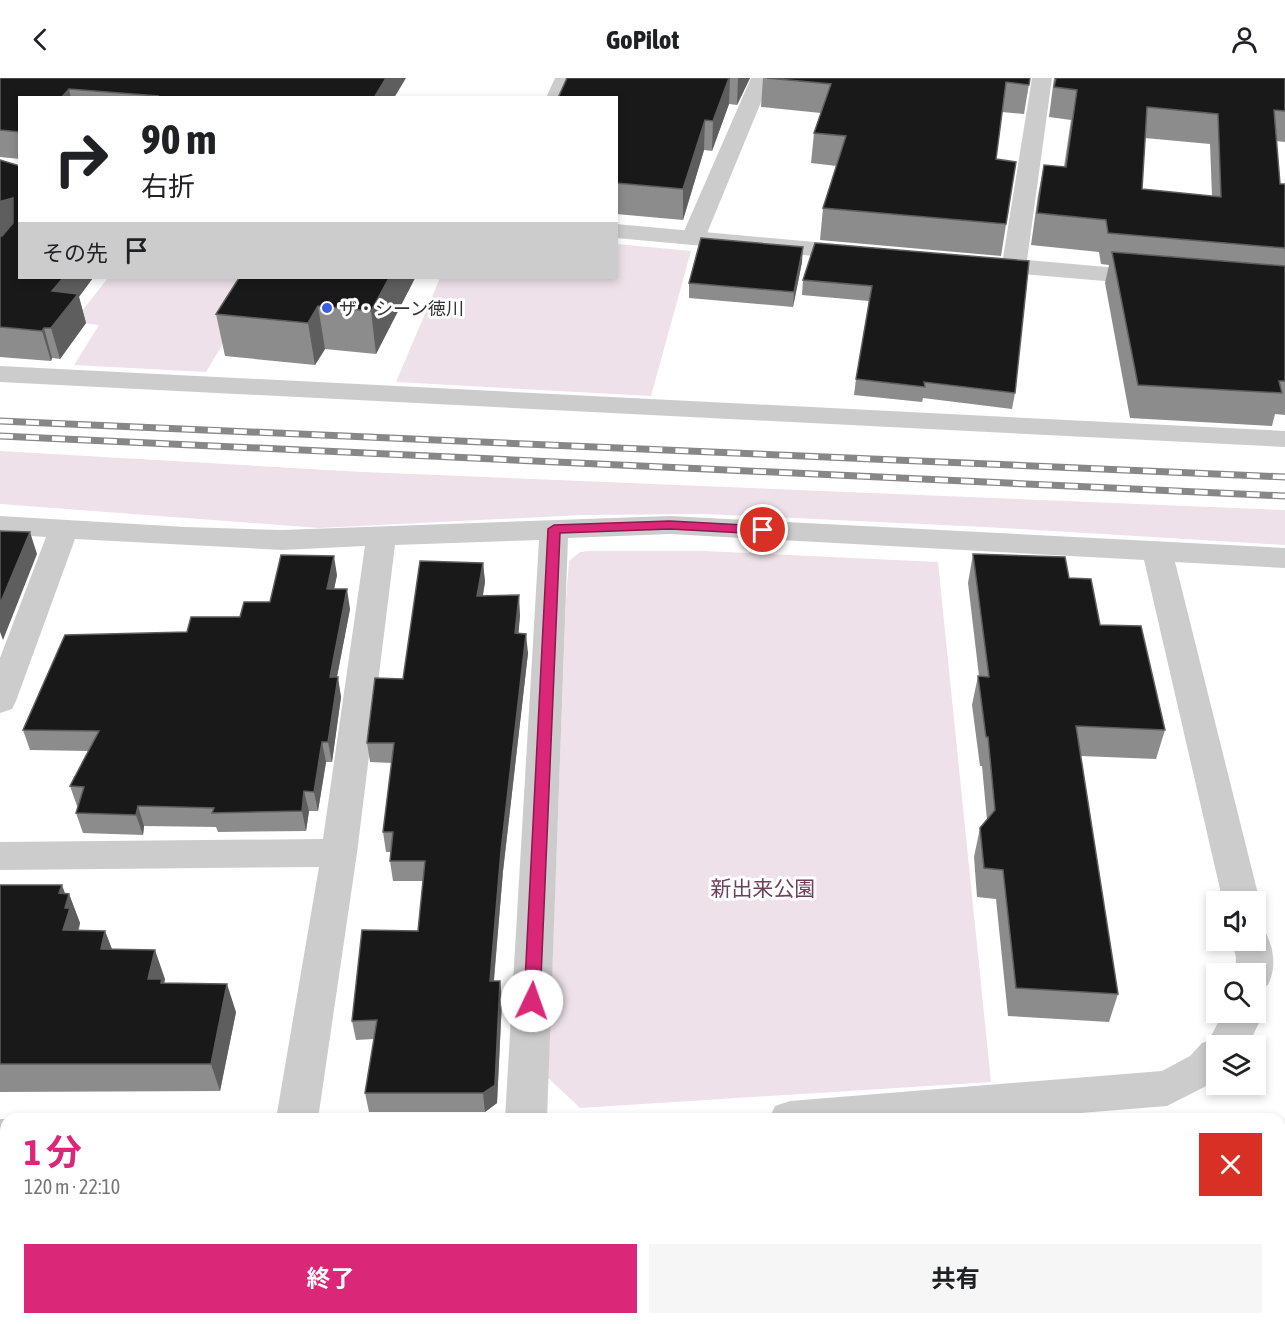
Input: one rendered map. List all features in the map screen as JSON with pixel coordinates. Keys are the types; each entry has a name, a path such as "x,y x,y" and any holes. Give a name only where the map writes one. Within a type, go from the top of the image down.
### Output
{"street":[{"path":"557,96 565,78"},
{"path":"693,238 761,78"},
{"path":"1014,266 1042,78"},
{"path":"618,231 884,255"},
{"path":"967,262 1179,281"},
{"path":"0,375 1285,439"},
{"path":"0,525 282,540 381,538 670,525 1285,558"},
{"path":"526,1113 554,529"},
{"path":"0,701 64,530"},
{"path":"298,1113 339,853 381,538"},
{"path":"1157,550 1239,891"},
{"path":"0,856 339,853"},
{"path":"944,1113 1046,1109 1167,1088 1206,1066"}],"green space":[{"path":"618,244 691,251 651,396 396,382 440,279 618,279"},
{"path":"107,279 261,279 206,372 74,365 99,325 73,322"},
{"path":"0,451 363,472 1285,510 1285,545 985,527 706,514 582,515 319,528 0,504"},
{"name":"新出来公園","path":"705,551 938,562 991,1082 580,1108 548,1078 566,599 569,561 580,552"}],"building":[{"path":"0,78 386,78 375,96 158,96 69,89 63,96 18,96 18,132 0,130"},
{"path":"567,78 729,78 713,121 705,120 683,189 618,183 618,96 559,96"},
{"path":"767,78 1030,78 1029,85 1006,82 996,159 1016,162 1006,224 823,208 846,136 814,133 831,84"},
{"path":"1056,78 1285,78 1285,111 1274,110 1280,184 1285,184 1285,248 1108,233 1106,220 1037,213 1044,165 1066,167 1077,90 1054,87","holes":["1147,107 1218,114 1221,197 1142,189"]},
{"path":"0,160 18,165 18,279 62,279 52,291 78,294 51,328 44,328 42,331 0,327 0,236 13,223 13,198 0,202"},
{"path":"701,238 803,247 794,292 689,283"},
{"path":"815,243 1029,261 1015,393 924,382 925,387 856,379 872,286 803,280"},
{"path":"1112,252 1285,266 1285,381 1279,381 1282,393 1138,385"},
{"path":"238,279 388,279 371,311 318,306 308,323 216,314"},
{"path":"0,531 30,532 0,604"},
{"path":"973,554 1065,557 1069,578 1091,579 1100,625 1141,626 1165,730 1076,726 1118,994 1016,988 1003,870 984,868 980,828 995,810 988,737 986,737 978,676 989,677"},
{"path":"281,555 334,556 327,589 347,589 330,677 338,677 328,742 322,742 314,792 304,791 302,811 212,813 214,808 138,806 136,815 76,813 84,787 70,786 99,731 23,730 65,635 187,632 191,617 240,617 244,602 270,602"},
{"path":"420,561 483,563 477,596 519,595 515,633 526,634 501,851 490,981 500,981 495,1085 483,1093 365,1093 377,1020 352,1021 362,930 418,931 425,861 390,861 393,832 383,832 394,743 367,743 375,678 403,679"},
{"path":"0,885 62,885 59,893 69,894 65,908 70,908 63,930 105,931 101,949 155,950 148,979 162,979 161,983 227,984 211,1064 0,1064"}],"railway":[{"path":"0,421 1285,477"},
{"path":"0,436 1285,496"}],"place":[{"name":"ザ・シーン徳川","path":"327,308"}],"route":[{"path":"532,1001 554,529 670,525 763,530"}]}
